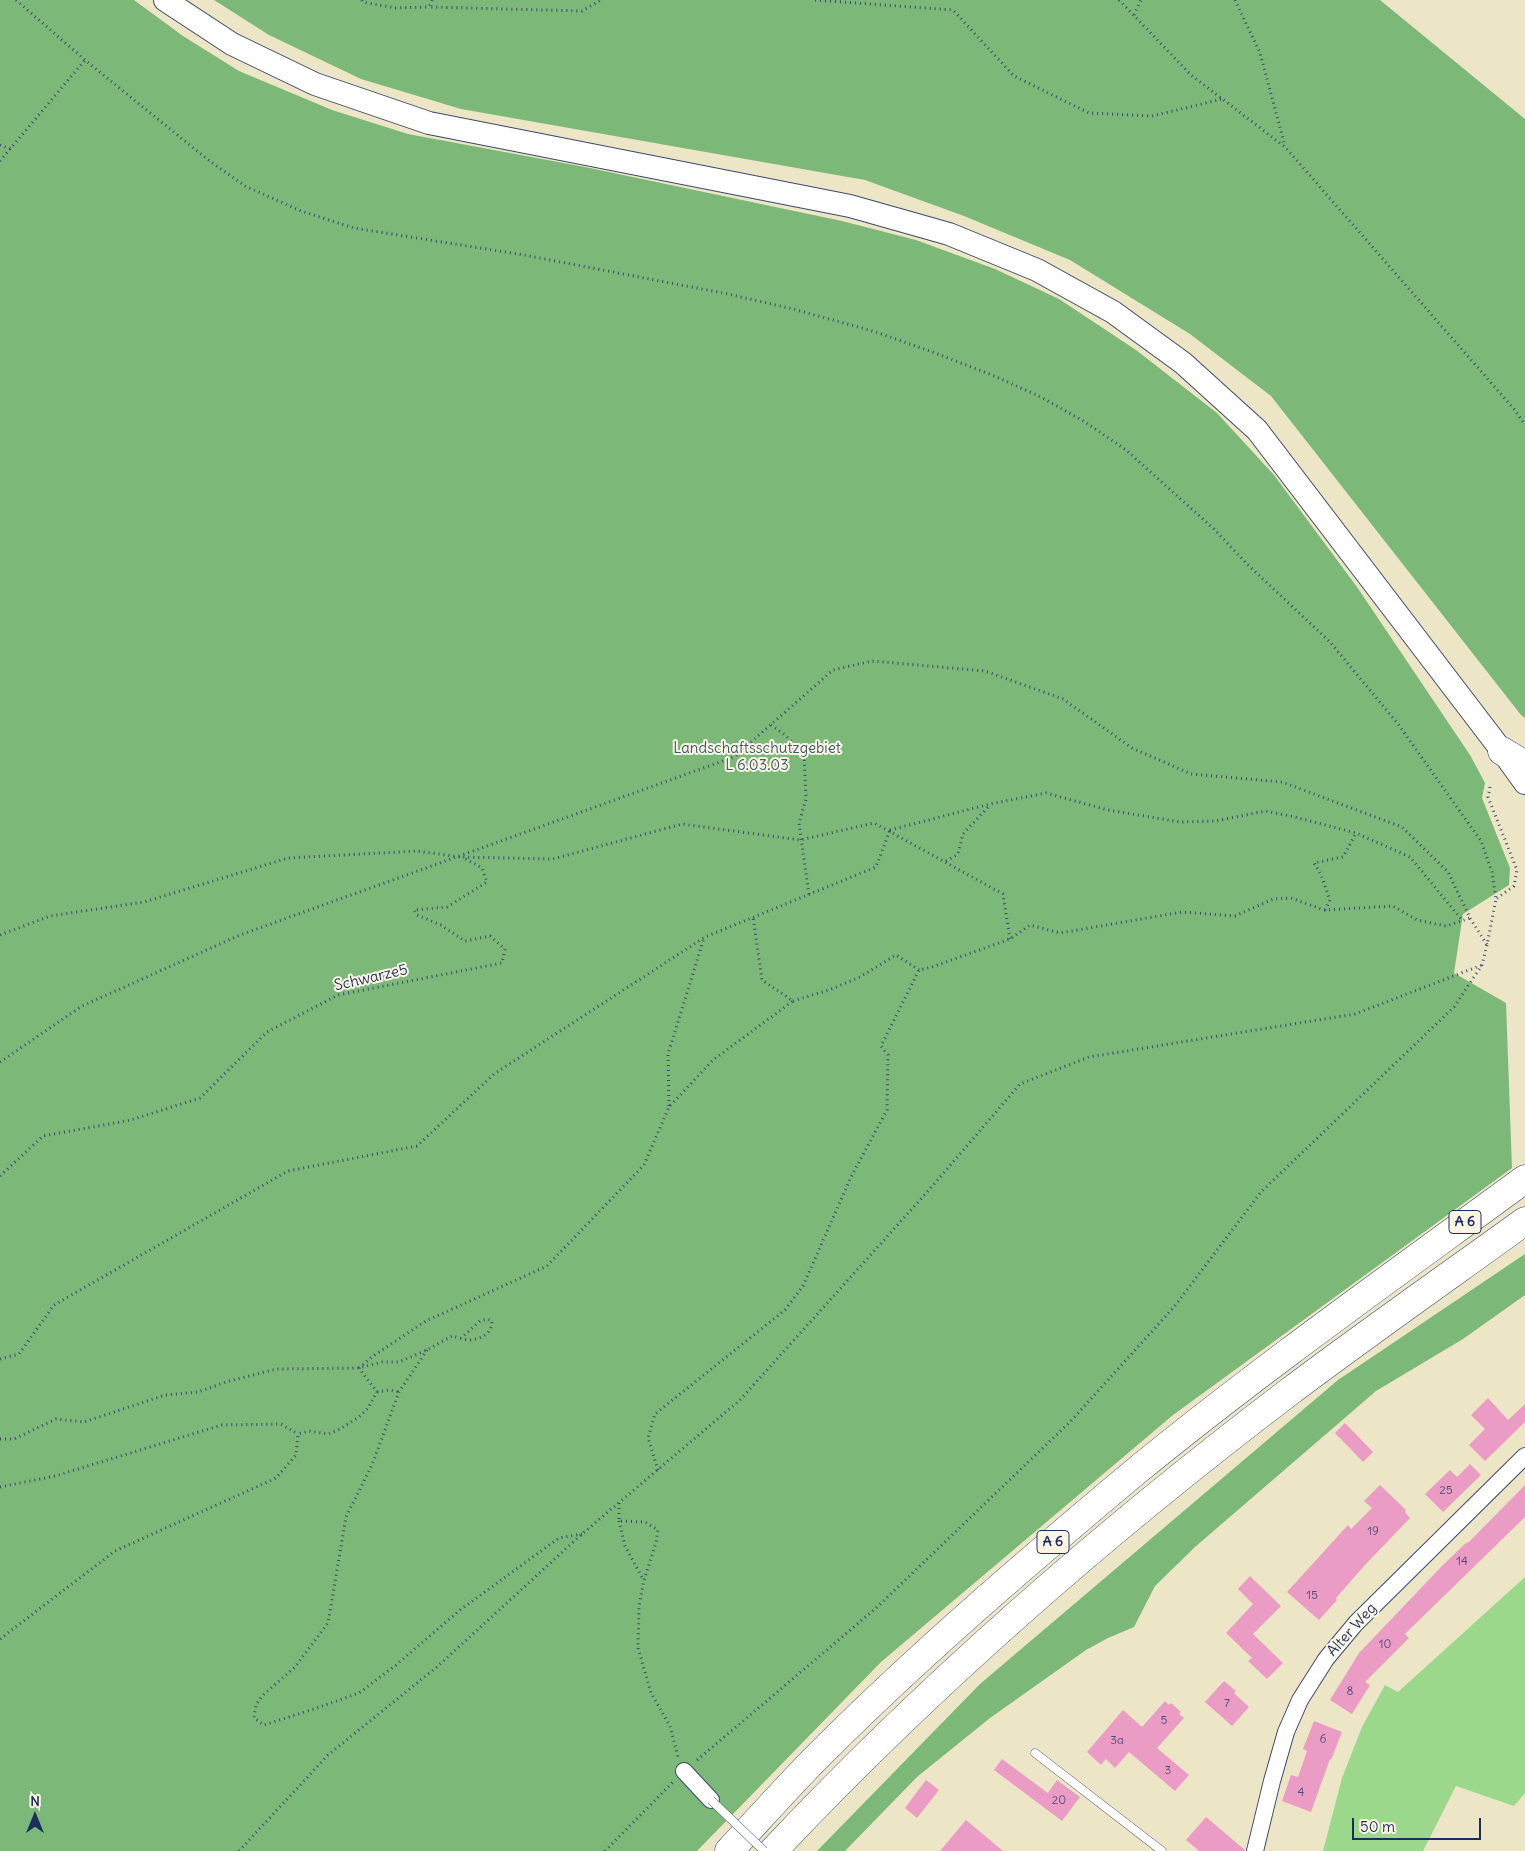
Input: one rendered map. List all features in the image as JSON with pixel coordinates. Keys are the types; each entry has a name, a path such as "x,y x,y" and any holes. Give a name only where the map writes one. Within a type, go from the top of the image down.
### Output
{"highway":[{"path":"1502,751 1525,765"},
{"name":"A 6","path":"728,1851 810,1764 896,1682 1012,1577 1137,1471 1272,1365 1525,1179"},
{"name":"A 6","path":"773,1851 832,1788 926,1698 1039,1596 1152,1501 1289,1392 1525,1221"}],"main road":[{"path":"165,0 232,44 315,84 430,123 850,206 949,234 1037,270 1113,312 1183,363 1257,430 1525,783"}],"street":[{"name":"Alter Weg","path":"1256,1851 1272,1781 1286,1732 1300,1700 1326,1659 1356,1623 1525,1456"},
{"path":"684,1771 711,1800"}],"lane":[{"path":"1035,1753 1162,1851"},
{"path":"711,1800 764,1851"}],"path":[{"path":"16,0 85,60 207,159 245,186 301,211 354,228 524,255 728,294 793,309 876,332 936,352 1041,397 1085,422 1126,450 1214,529 1247,564 1330,642 1398,724 1481,841 1492,872 1496,899 1482,965 1454,1007 1261,1192 1174,1307 1070,1422 875,1609 684,1771 605,1851"},
{"path":"362,0 395,8 428,6 582,11 601,0"},
{"path":"428,6 432,0"},
{"path":"815,0 954,10 1014,76 1089,113 1152,116 1223,99"},
{"path":"1119,0 1191,75 1285,147 1514,409 1525,425"},
{"path":"1134,16 1141,0"},
{"path":"1236,0 1260,53 1285,147"},
{"path":"0,161 85,60"},
{"path":"0,145 11,149"},
{"path":"0,1062 82,1006 240,935 461,857 734,757 834,670 872,661 985,671 1062,699 1132,748 1191,774 1282,782 1402,826 1448,872 1470,918 1487,945"},
{"path":"771,725 786,735 804,754 806,799 799,823 809,895"},
{"path":"1490,787 1488,797 1517,870 1514,886 1496,899"},
{"path":"890,830 990,804 1046,793 1108,810 1180,822 1216,820 1265,811 1356,833 1410,857 1462,920"},
{"path":"946,862 958,854 963,834 990,804"},
{"path":"0,935 50,916 144,902 288,858 416,851 461,857 553,859 682,824 800,840 874,823 890,830 1003,894 1010,939"},
{"path":"0,1359 19,1354 54,1304 288,1171 417,1146 494,1074 705,937 876,867 890,830"},
{"path":"1324,910 1330,900 1321,875 1314,863 1343,858 1356,833"},
{"name":"Schwarze5","path":"0,1176 43,1136 131,1120 200,1098 267,1032 338,995 502,963 505,949 490,936 466,941 441,925 416,915 414,910 446,907 487,882 482,868 461,857"},
{"path":"359,1368 373,1356 426,1321 547,1266 644,1165 669,1107 713,1060 793,1001 829,990 860,977 896,955 919,970 1010,939 1030,925 1060,933 1182,912 1235,916 1273,899 1291,898 1324,910 1393,906 1417,920 1446,926 1470,918"},
{"path":"753,917 762,980 793,1001"},
{"path":"669,1107 668,1054 705,937"},
{"path":"239,1851 328,1755 438,1666 582,1534 740,1400 929,1190 1020,1084 1089,1056 1355,1014 1482,965"},
{"path":"658,1470 648,1438 655,1414 785,1310 802,1286 852,1177 886,1110 888,1054 881,1046 919,970"},
{"path":"0,1439 14,1439 56,1419 84,1422 165,1395 198,1392 229,1381 277,1369 359,1368 382,1362 399,1362 427,1350 452,1336 467,1340 489,1333 492,1328 492,1321 487,1319 480,1321 461,1338"},
{"path":"427,1350 399,1392 372,1465 346,1517 328,1623 294,1667 262,1696 256,1705 254,1718 264,1725 359,1693 396,1665 460,1610 559,1538 582,1534"},
{"path":"359,1368 377,1392"},
{"path":"377,1392 389,1390 399,1392"},
{"path":"0,1487 55,1476 222,1425 281,1424 298,1434 309,1431 329,1434 359,1417 368,1408 377,1392"},
{"path":"0,1638 115,1551 276,1478 296,1455 298,1434"},
{"path":"619,1503 619,1520 625,1546 644,1580"},
{"path":"619,1520 645,1522 658,1530 639,1606 638,1648 652,1693 670,1726 675,1751 684,1771"}],"green space":[{"name":"Landschaftsschutzgebiet L 6.03.03","path":"0,0 134,0 183,36 239,71 332,110 408,134 585,167 842,221 916,240 995,269 1059,299 1136,350 1217,413 1274,475 1357,587 1470,755 1485,783 1482,798 1510,868 1509,885 1463,914 1454,973 1506,1003 1512,1168 1173,1415 881,1662 697,1851 0,1851"},
{"path":"214,0 1380,0 1525,119 1525,718 1271,396 1190,334 1070,260 964,216 865,180 461,109 361,79 269,35"},
{"path":"1525,1254 1525,1295 1463,1339 1376,1391 1195,1547 1155,1586 1134,1627 1086,1650 990,1718 917,1777 845,1851 817,1851 980,1684 1338,1380"},
{"path":"1525,1577 1525,1793 1514,1806 1456,1786 1423,1851 1323,1851 1342,1778 1362,1727 1385,1685 1398,1692"}],"building":[{"path":"1488,1398 1508,1420 1525,1404 1525,1422 1485,1461 1469,1445 1485,1429 1471,1415"},
{"path":"1345,1423 1373,1452 1363,1462 1335,1433"},
{"path":"1470,1464 1481,1475 1443,1512 1425,1494 1450,1470 1457,1477"},
{"path":"1380,1485 1406,1510 1405,1512 1410,1518 1365,1565 1319,1620 1287,1592 1348,1525 1351,1529 1372,1508 1364,1501"},
{"path":"1525,1485 1525,1517 1405,1634 1409,1638 1365,1682 1370,1685 1352,1714 1330,1700 1359,1653 1442,1566 1468,1543"},
{"path":"1250,1576 1281,1606 1253,1634 1283,1663 1267,1679 1248,1661 1252,1658 1226,1633 1253,1604 1238,1589"},
{"path":"1224,1681 1236,1691 1234,1693 1249,1707 1232,1726 1205,1702"},
{"path":"1165,1701 1169,1705 1171,1703 1181,1712 1179,1714 1184,1718 1157,1748 1189,1775 1175,1791 1129,1752 1115,1768 1106,1759 1101,1765 1087,1752 1123,1710 1142,1727"},
{"path":"1314,1721 1342,1732 1311,1812 1282,1801 1291,1775 1298,1777 1307,1751 1303,1749"},
{"path":"1002,1759 1048,1793 1057,1780 1080,1797 1062,1821 994,1770"},
{"path":"926,1780 939,1790 917,1818 905,1808"},
{"path":"1206,1817 1245,1851 1199,1851 1186,1840"},
{"path":"966,1820 1003,1851 940,1851"}]}
